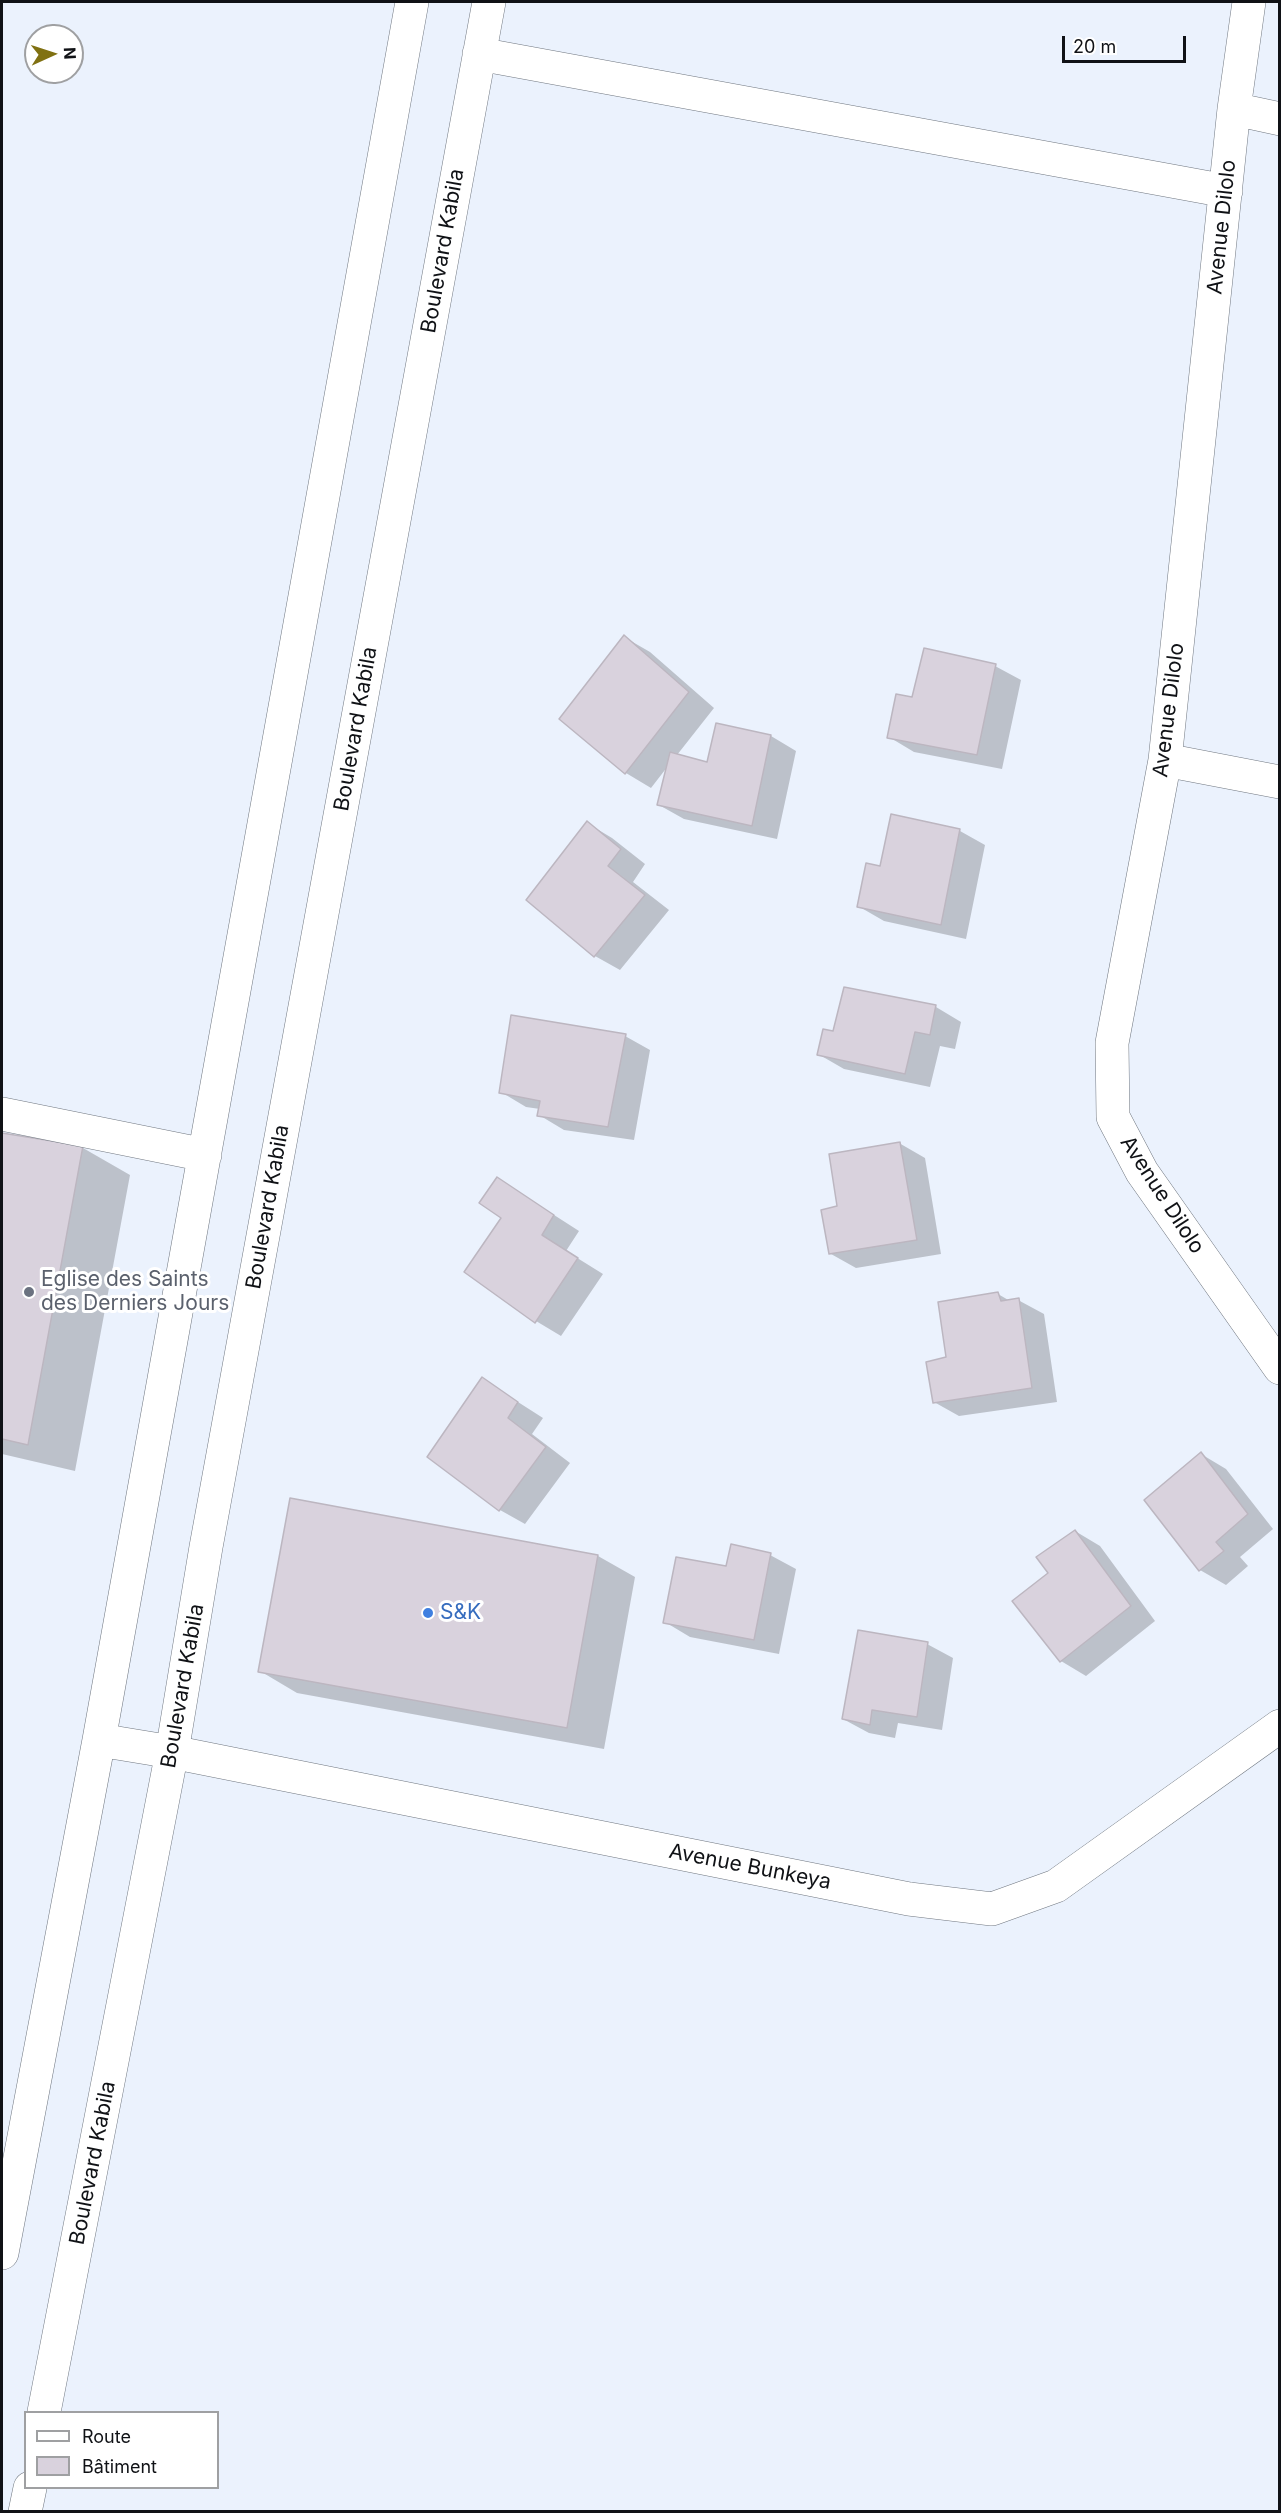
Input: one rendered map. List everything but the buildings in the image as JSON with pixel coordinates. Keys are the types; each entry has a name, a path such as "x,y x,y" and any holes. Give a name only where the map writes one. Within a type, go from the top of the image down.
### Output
{"street":[{"path":"2,2253 99,1740 412,2"},
{"name":"Boulevard Kabila","path":"44,2411 172,1752 206,1547 489,2"},
{"name":"Avenue Dilolo","path":"1250,2 1234,109 1164,760 1112,1043 1113,1117 1142,1172 1280,1368"},
{"path":"479,54 1226,191"},
{"path":"1234,109 1280,119"},
{"path":"1164,760 1280,782"},
{"path":"2,1114 205,1155"},
{"name":"Avenue Bunkeya","path":"99,1740 172,1752 909,1899 992,1909 1056,1886 1280,1726"},
{"path":"25,2511 30,2489"}],"place":[{"name":"Eglise des Saints des Derniers Jours","path":"29,1292"},
{"name":"S&K","path":"428,1613"}]}
